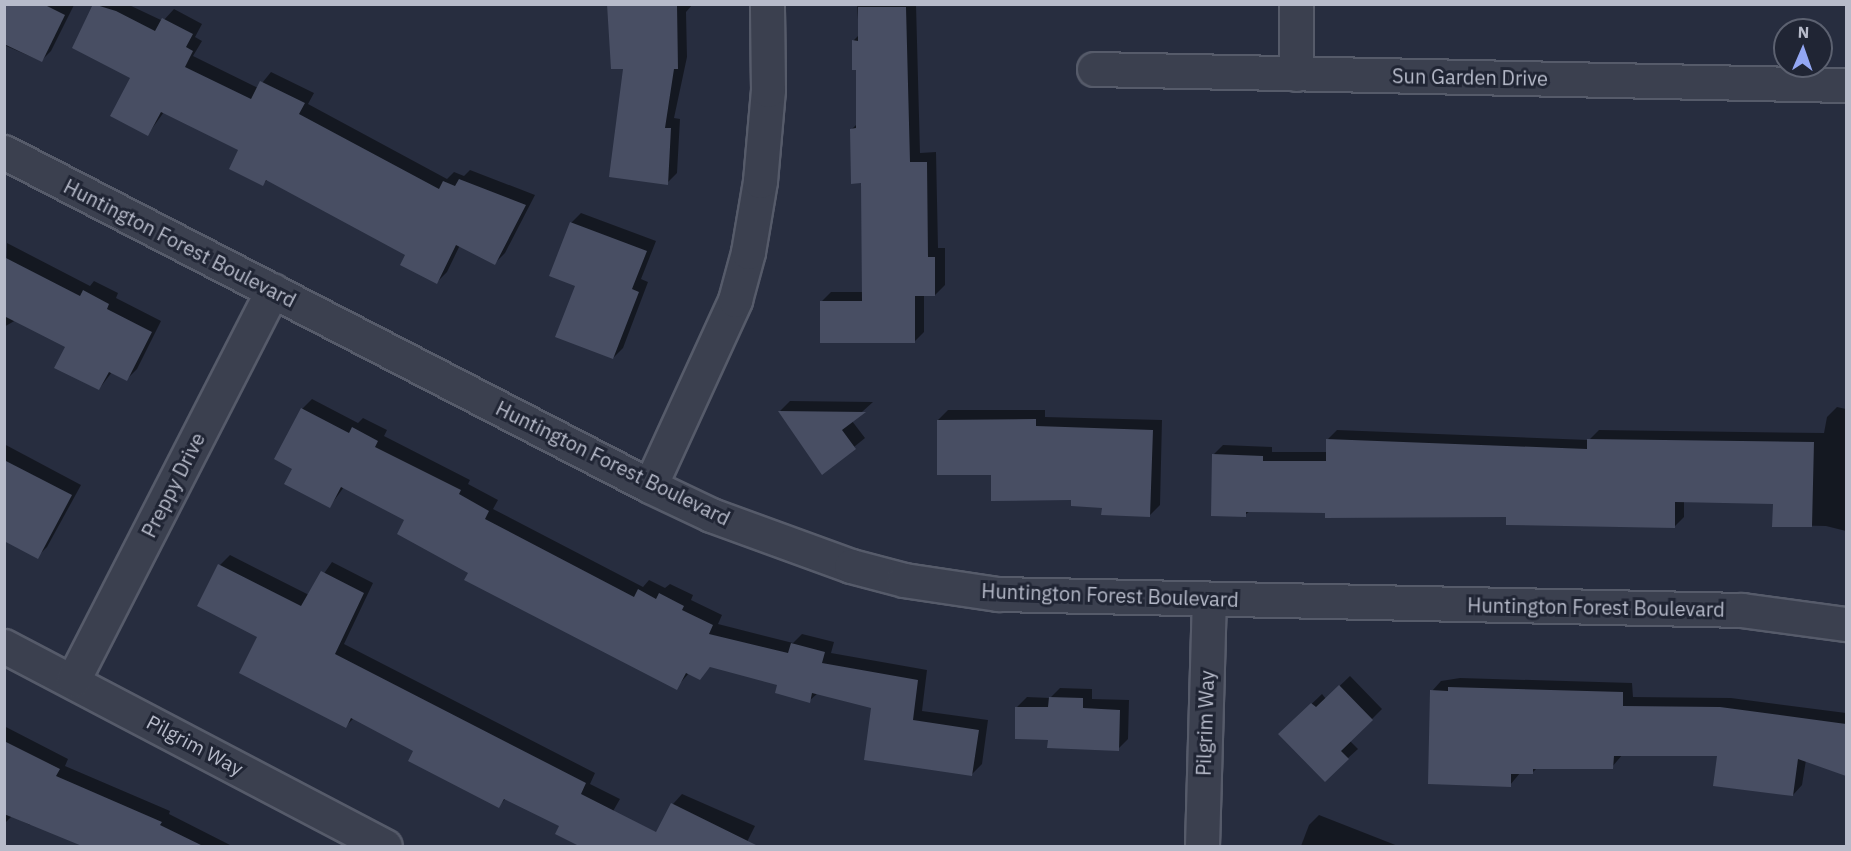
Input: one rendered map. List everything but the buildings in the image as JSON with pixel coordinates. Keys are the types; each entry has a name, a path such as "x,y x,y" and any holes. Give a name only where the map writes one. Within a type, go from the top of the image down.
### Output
{"street":[{"path":"650,486 735,300 748,252 760,181 768,90 767,4"},
{"path":"1296,4 1296,74"},
{"name":"Sun Garden Drive","path":"1095,69 1846,85"},
{"name":"Huntington Forest Boulevard","path":"4,152 650,486 722,519 851,566 904,580 998,594 1742,610 1846,624"},
{"name":"Preppy Drive","path":"73,680 273,290"},
{"name":"Pilgrim Way","path":"1202,846 1209,600"},
{"name":"Pilgrim Way","path":"4,646 73,680 385,846"}]}
